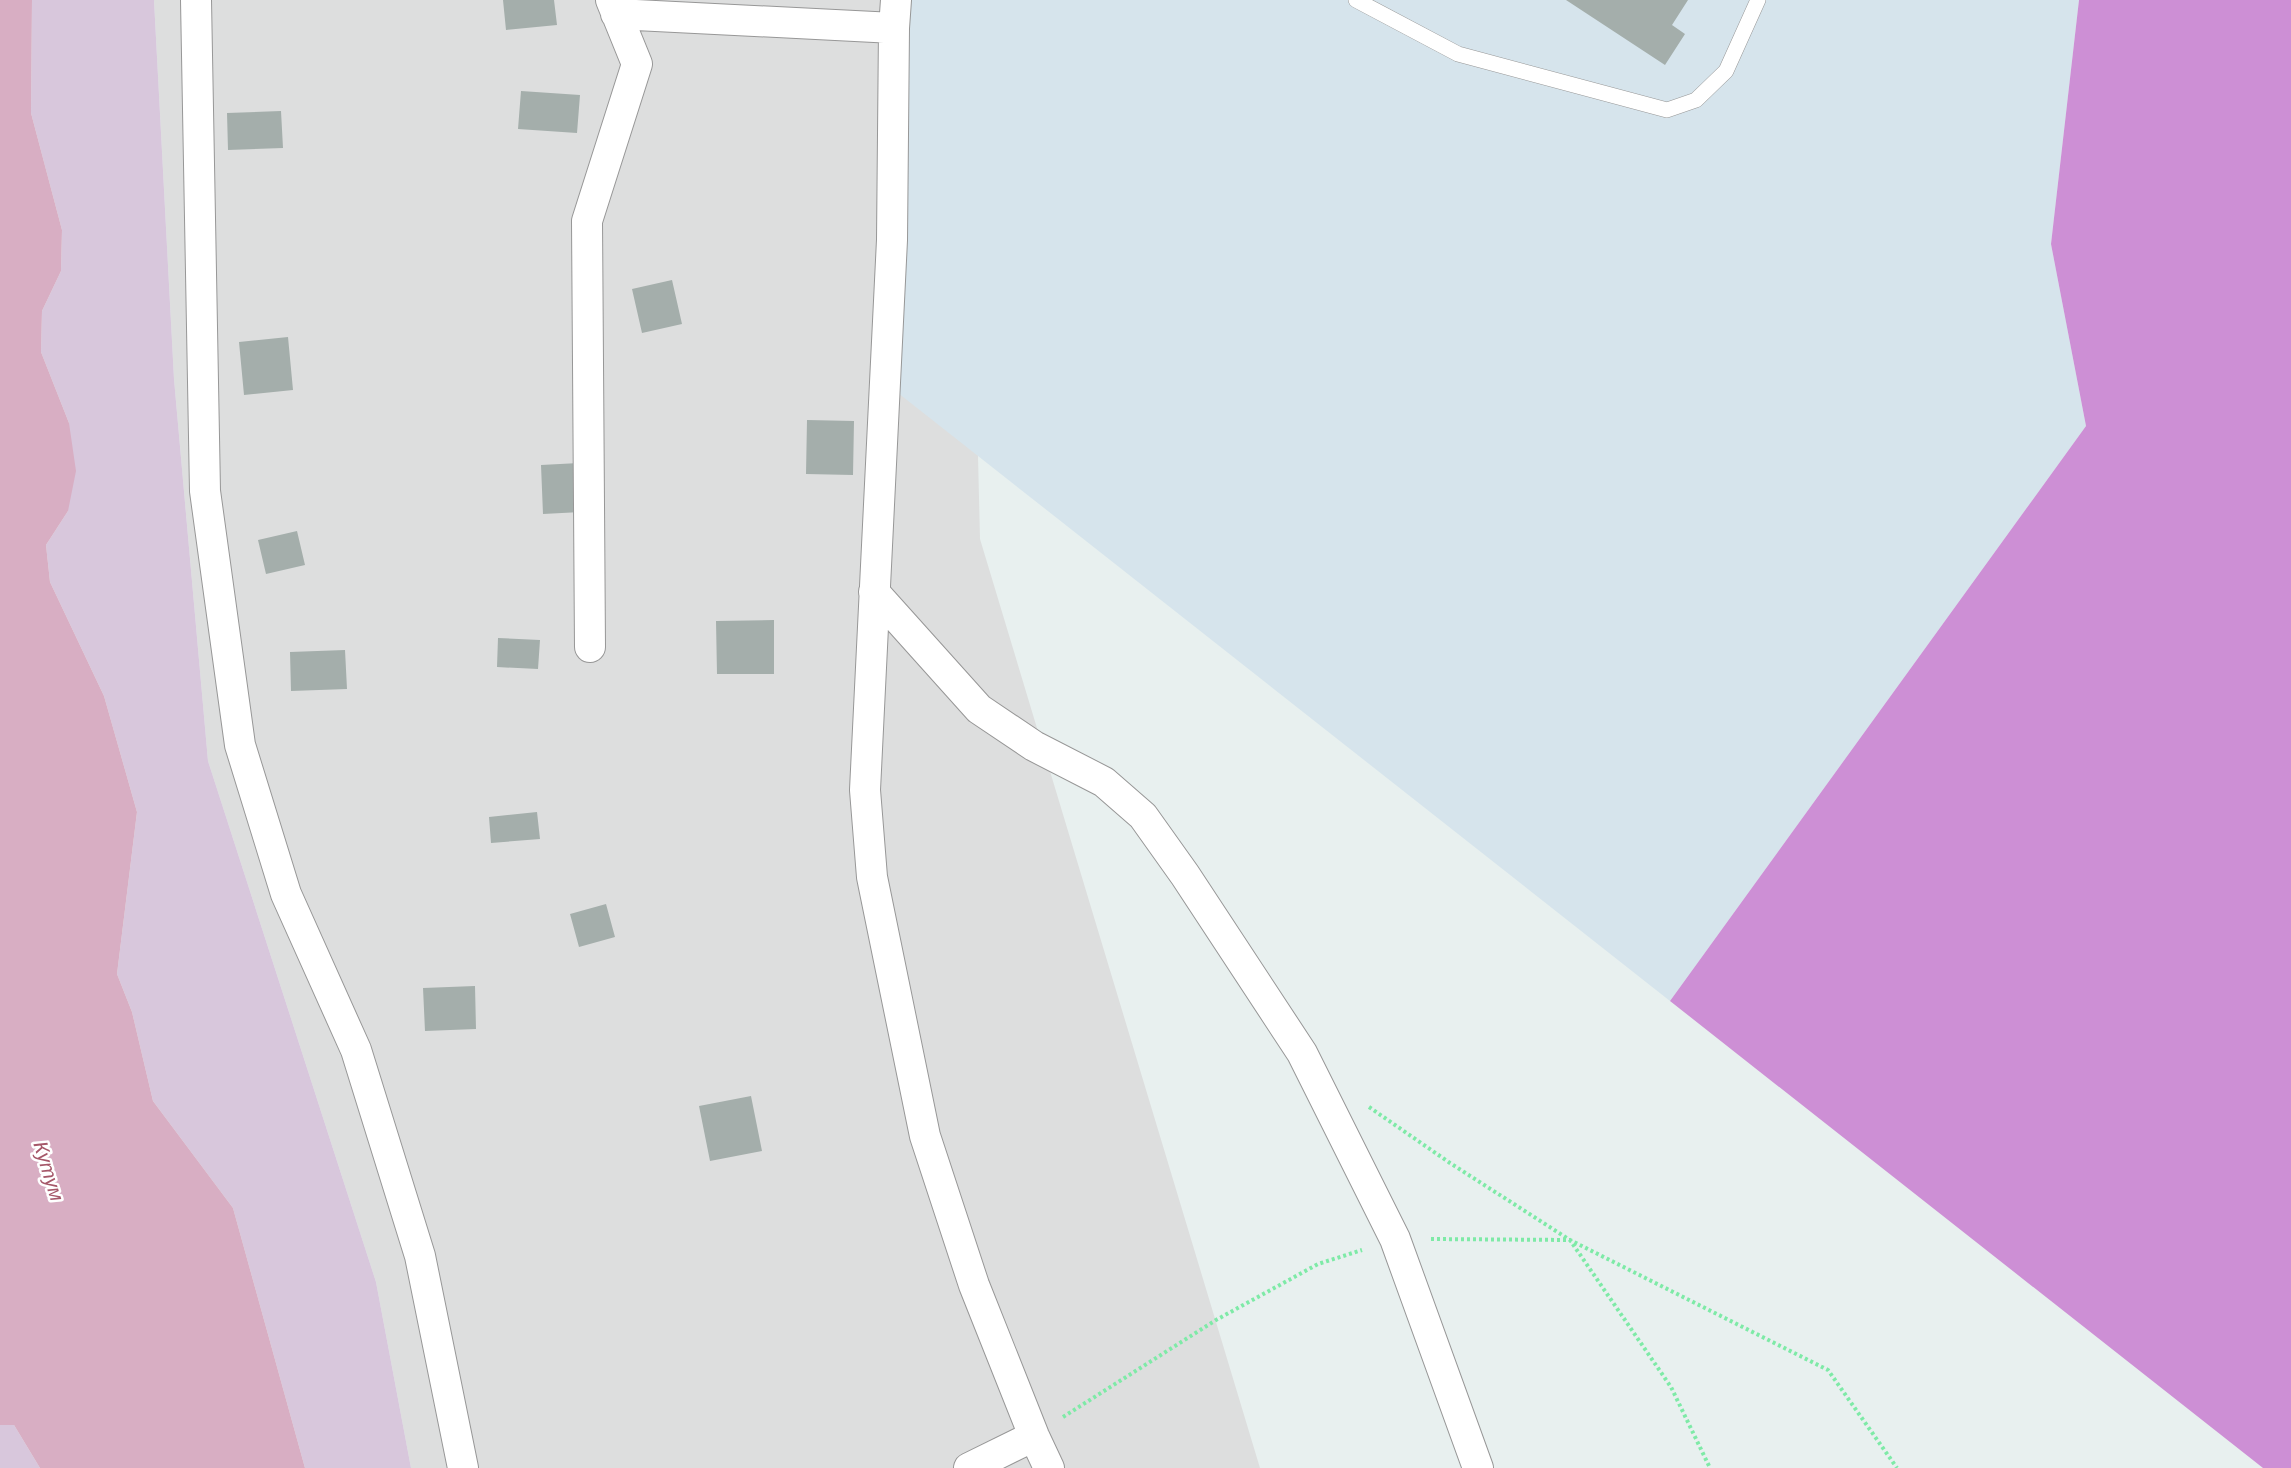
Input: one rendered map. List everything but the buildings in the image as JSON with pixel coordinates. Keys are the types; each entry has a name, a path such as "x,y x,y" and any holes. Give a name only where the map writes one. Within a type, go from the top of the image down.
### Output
{"street":[{"path":"196,0 205,491 240,745 286,894 356,1050 420,1256 463,1468"},
{"path":"590,647 587,221 637,64 614,7 895,14 892,240 865,790 872,877 925,1136 974,1285 1049,1468"},
{"path":"874,592 979,710 1034,746 1104,782 1143,816 1185,875 1302,1053 1395,1239 1478,1468"},
{"path":"969,1468 1034,1436"}],"lane":[{"path":"1356,0 1458,54 1667,110 1696,100 1726,71 1758,0"}],"path":[{"path":"1363,1102 1450,1163 1570,1240 1828,1370 1897,1468"},
{"path":"1034,1436 1216,1320 1318,1264 1395,1239 1570,1240"},
{"path":"1570,1240 1671,1387 1710,1468"}],"shaded area":[{"path":"32,0 154,0 174,379 208,761 376,1282 411,1468 305,1468 233,1208 153,1101 132,1012 117,974 137,812 104,696 50,582 46,545 68,511 69,423 41,352 42,311 61,271 62,230 31,113"},
{"path":"154,0 967,0 980,539 1260,1468 411,1468 376,1282 208,761 174,379"},
{"path":"907,0 2079,0 2051,244 2086,426 1670,1001 893,389"},
{"path":"2079,0 2291,0 2291,1468 2263,1468 1670,1001 2086,426 2051,244"},
{"path":"0,1425 14,1425 40,1468 0,1468"}],"water":[{"name":"Кутум","path":"0,0 32,0 31,113 62,230 61,271 42,311 41,352 69,423 76,471 68,511 46,545 50,582 104,696 137,812 117,974 132,1012 153,1101 233,1208 305,1468 40,1468 14,1425 0,1425"}]}
